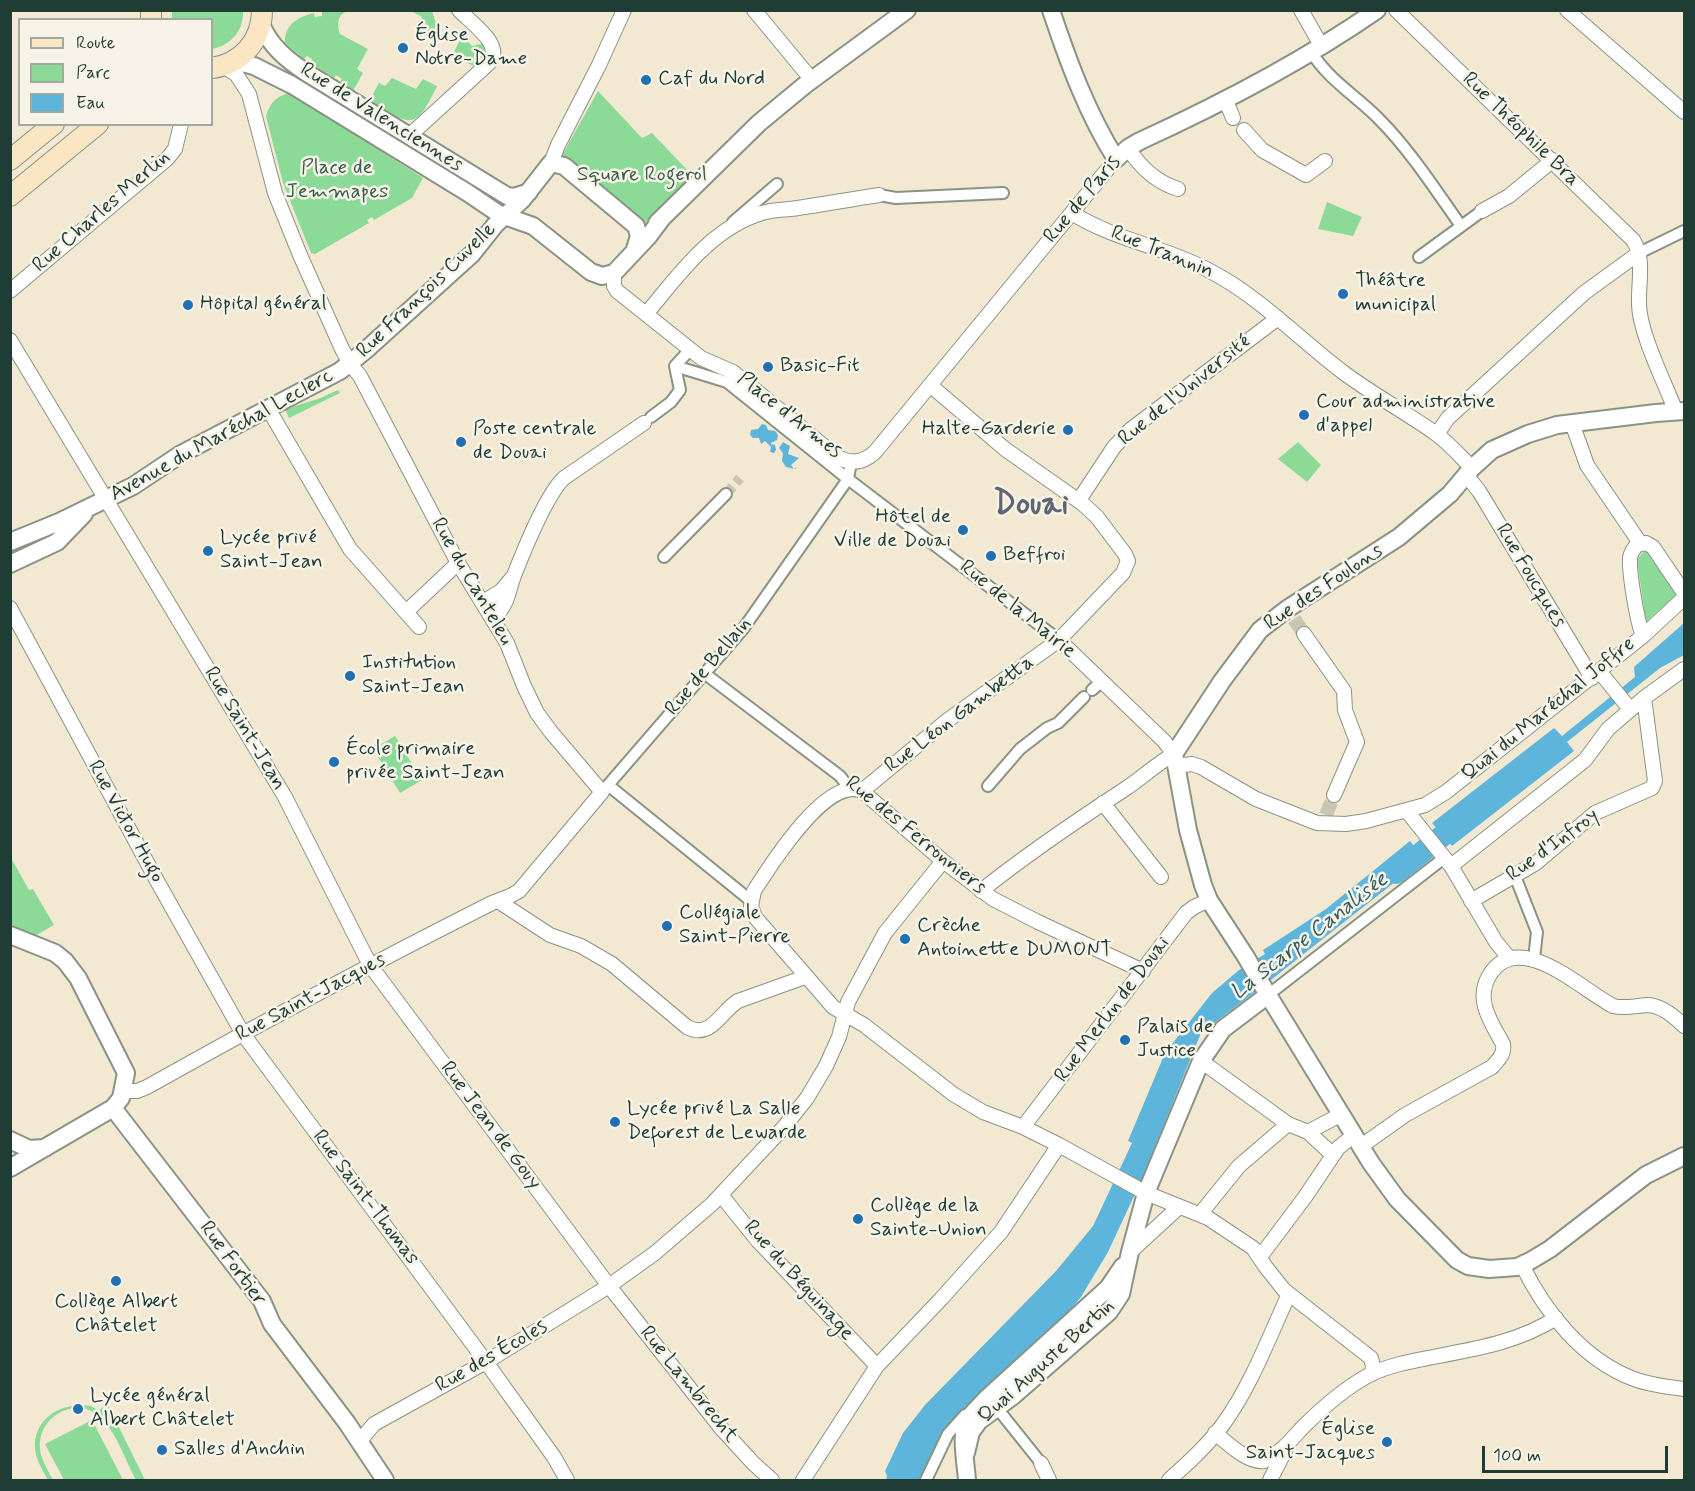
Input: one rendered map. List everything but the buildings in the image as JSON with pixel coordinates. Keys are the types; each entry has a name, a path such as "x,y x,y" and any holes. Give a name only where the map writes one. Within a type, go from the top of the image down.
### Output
{"main road":[{"path":"223,65 251,46 265,16"},
{"path":"10,160 52,126"},
{"path":"10,195 96,126"}],"street":[{"path":"409,136 489,63 494,55 489,41 459,10"},
{"path":"624,10 551,163 564,166 634,224 639,236 635,249"},
{"path":"754,10 812,80"},
{"path":"634,224 650,227 663,217 759,123 812,80 907,10"},
{"path":"1050,10 1072,72 1104,140 1122,153 1136,159 1160,183 1178,189"},
{"path":"1300,10 1322,68 1379,119 1409,153 1461,226"},
{"name":"Rue de Paris","path":"851,462 863,460 872,455 1122,153 1226,101 1317,50 1377,10"},
{"name":"Rue Théophile Bra","path":"1396,10 1629,234 1637,245 1639,253"},
{"path":"1567,10 1684,112"},
{"name":"Rue de Valenciennes","path":"265,16 273,46 296,66 504,195 521,195"},
{"name":"Rue de Valenciennes","path":"223,65 254,66 292,85 504,217 527,223 547,236 591,272 602,276 614,273"},
{"name":"Rue du Canteleu","path":"223,65 236,74 249,94 275,193 300,255 350,364 360,376 458,563 511,651 537,713 551,732 605,789"},
{"path":"1226,101 1233,118"},
{"name":"Rue Charles Merlin","path":"10,291 171,155 180,126"},
{"path":"1244,130 1262,150 1306,175 1324,161"},
{"path":"1419,257 1482,211 1509,196 1552,160"},
{"name":"Rue François Cuvelle","path":"350,364 472,254 551,163"},
{"path":"663,217 648,237 614,273 614,286 617,291 651,318 690,263 777,184"},
{"path":"720,234 763,212 879,195 896,198 1003,193"},
{"name":"Rue Trannin","path":"1072,213 1096,226 1189,260 1232,283 1369,391 1437,434"},
{"path":"472,254 497,234 508,230 526,230 547,236"},
{"path":"1437,434 1448,418 1584,293 1639,253 1684,231"},
{"path":"1639,253 1641,321 1680,411"},
{"name":"Place d'Armes","path":"651,318 701,358 733,372 831,452 851,462 848,479 807,535"},
{"name":"Rue de l'Université","path":"1079,500 1114,447 1131,430 1278,318"},
{"name":"Rue Saint-Jean","path":"10,340 100,502 285,797 370,965"},
{"path":"493,618 506,602 514,576 546,503 560,481 671,402 680,390 675,366 686,354"},
{"name":"Avenue du Maréchal Leclerc","path":"10,542 144,480 181,454 328,379 350,364"},
{"name":"Rue de la Mairie","path":"675,366 727,382 848,479 1059,640 1093,689 1164,741 1176,760"},
{"path":"930,385 1005,449 1079,500"},
{"path":"269,410 350,549 419,627"},
{"name":"Rue des Foulons","path":"1176,760 1247,646 1260,630 1290,614 1399,537 1450,494 1486,454 1536,430 1572,423 1680,411"},
{"path":"1572,423 1590,470 1640,543"},
{"name":"Rue Foucques","path":"1437,434 1469,472 1596,674 1612,687 1627,706"},
{"path":"664,557 726,494"},
{"name":"Rue Léon Gambetta","path":"750,900 790,837 832,797 855,789 1059,640 1123,573 1128,561 1125,554 1097,517 1079,500"},
{"name":"Avenue du Maréchal Leclerc","path":"10,564 57,542 100,502"},
{"name":"Rue de Bellain","path":"605,789 756,611 807,535"},
{"path":"1642,636 1630,564 1631,553 1640,543 1653,547 1684,593"},
{"path":"406,612 458,563"},
{"path":"483,602 501,591 514,576"},
{"name":"Quai du Maréchal Joffre","path":"1176,760 1201,767 1256,799 1320,820 1359,822 1425,805 1440,797 1596,674 1684,598"},
{"name":"Rue Victor Hugo","path":"10,608 150,868 243,1034"},
{"path":"1304,634 1344,691 1345,710 1358,742 1334,795"},
{"path":"1265,991 1585,760 1627,706 1644,698 1684,669"},
{"name":"Rue des Ferronniers","path":"704,673 840,776 981,891 1038,922 1143,971"},
{"path":"988,786 1020,749 1047,728 1059,723 1093,689"},
{"name":"Rue d'Infroy","path":"1471,901 1542,860 1595,813 1653,788 1655,781 1644,698"},
{"path":"981,891 1012,866 1135,782 1156,764 1176,760 1188,830 1209,900 1357,1141 1397,1199 1457,1260 1468,1266 1490,1269 1522,1265 1550,1249 1646,1175 1684,1156"},
{"path":"605,789 750,900 755,917 825,1001 844,1015 864,1025 963,1101 993,1116 1023,1127 1143,1191 1179,1207 1202,1214 1253,1248 1267,1270 1289,1294 1371,1358 1372,1374"},
{"name":"Rue Saint-Jacques","path":"124,1091 141,1090 370,965 519,891 605,789"},
{"path":"1103,803 1161,876"},
{"path":"1406,810 1445,859 1496,942 1510,959"},
{"name":"Rue des Écoles","path":"359,1442 374,1424 486,1362 609,1286 655,1253 721,1195 792,1118 807,1098 826,1066 839,1037 848,1002 889,926 944,861"},
{"path":"1515,876 1537,932 1534,958"},
{"name":"Rue Merlin de Douai","path":"1023,1127 1186,913 1209,900"},
{"path":"498,901 550,935 581,946 612,964 687,1027 697,1031 711,1027 730,1006 738,1001 806,977"},
{"path":"10,936 55,953 75,972 125,1069 126,1079 120,1101 113,1108 10,1168"},
{"path":"1260,1257 1338,1148 1357,1141 1492,1067 1503,1053 1503,1044 1485,1009 1484,989 1492,971 1510,959 1534,958 1613,1006 1626,1008 1656,1006 1684,1026"},
{"name":"Rue Jean de Gouy","path":"370,965 609,1286"},
{"name":"Quai Auguste Bertin","path":"966,1453 973,1428 980,1421 1113,1308 1121,1294 1143,1191 1201,1061 1223,1029 1265,991"},
{"name":"Rue Saint-Thomas","path":"243,1034 486,1362 554,1457 567,1480"},
{"path":"1201,1061 1288,1124 1308,1131 1333,1155"},
{"name":"Rue Fortier","path":"113,1108 262,1301 275,1328 347,1423 385,1480"},
{"path":"1308,1131 1340,1114"},
{"path":"1202,1214 1221,1186 1239,1166 1288,1124"},
{"path":"10,1140 28,1149 45,1148"},
{"path":"803,1480 877,1366 1001,1232 1059,1145"},
{"name":"Rue du Béguinage","path":"721,1195 758,1241 877,1366"},
{"name":"Quai Auguste Bertin","path":"966,1453 963,1435 965,1426 975,1410 1108,1288 1120,1272 1130,1252 1179,1207"},
{"path":"1522,1265 1545,1305 1593,1356 1616,1371 1645,1383 1684,1389"},
{"name":"Rue Lambrecht","path":"609,1286 715,1421 754,1464 772,1480"},
{"path":"1169,1480 1229,1416 1245,1388 1289,1294"},
{"path":"1215,1433 1250,1458 1260,1462 1269,1459 1336,1399 1372,1374 1396,1365 1489,1346 1516,1337 1556,1318"},
{"path":"997,1408 1041,1463 1049,1480"},
{"path":"926,1480 948,1434 970,1410 975,1410"},
{"path":"347,1423 374,1424"},
{"path":"1270,1480 1292,1440"},
{"path":"966,1453 967,1480"}],"green space":[{"path":"243,10 243,18 235,36 225,44 213,49 213,18 172,18 172,11"},
{"path":"348,11 342,14 339,20 340,34 368,49 357,69 363,73 353,91 340,82 342,79 336,75 334,78 310,63 312,59 307,56 304,59 285,43 287,31 293,23 314,13 315,17 322,16 322,12"},
{"path":"411,11 432,11 438,30 436,36 418,26 422,17"},
{"path":"462,36 472,46 484,43 489,51 478,68 452,56"},
{"path":"392,78 416,89 423,79 437,86 423,112 417,118 403,119 369,101 379,83 385,86"},
{"name":"Square Rogerol","path":"598,91 642,138 652,133 692,175 644,224 561,157"},
{"name":"Place de Jemmapes","path":"290,93 423,178 412,198 374,220 372,217 367,220 369,223 315,254 311,253 283,183 266,116 274,101"},
{"path":"1327,202 1362,217 1353,236 1318,229"},
{"path":"338,390 340,393 289,418 285,409"},
{"path":"1298,442 1321,465 1307,482 1278,459"},
{"path":"1650,550 1678,593 1646,622 1637,560 1643,552"},
{"path":"395,736 422,780 400,793 373,749"},
{"path":"10,856 29,890 33,889 54,925 35,936 11,927"},
{"path":"108,1405 145,1480 136,1480 115,1437 99,1416 81,1408 71,1408 54,1416 42,1431 40,1452 53,1480 48,1480 35,1449 38,1430 48,1416 64,1408 91,1406 101,1412 100,1409"},
{"path":"92,1420 123,1480 64,1480 45,1444"}],"water":[{"path":"762,424 778,435 777,440 771,443 772,446 772,444 775,445 774,453 770,452 771,447 765,441 761,444 759,438 753,438 750,435 751,430 758,429"},
{"path":"783,442 790,446 788,454 799,458 791,465 794,469 786,467 782,461 783,453 779,448"},
{"path":"1684,623 1684,655 1660,668 1567,742 1574,751 1452,846 1432,823 1554,728 1562,736 1635,677 1634,667"},
{"path":"1410,841 1424,859 1201,1033 1141,1181 1108,1252 1081,1297 1067,1314 957,1417 924,1480 886,1480 885,1471 903,1433 925,1405 1056,1271 1093,1226 1132,1143 1128,1141 1165,1053 1212,993 1239,970 1265,954 1263,950 1326,909"}],"waterway":[{"name":"La Scarpe Canalisée","path":"1396,873 1466,817"}],"tunnel":[{"path":"726,494 740,478"},
{"path":"1294,619 1304,634"},
{"path":"1326,815 1334,795"}],"place":[{"name":"Église Notre-Dame","path":"403,48"},
{"name":"Caf du Nord","path":"646,80"},
{"name":"Théâtre municipal","path":"1343,294"},
{"name":"Hôpital général","path":"188,305"},
{"name":"Basic-Fit","path":"768,367"},
{"name":"Cour administrative d'appel","path":"1304,415"},
{"name":"Halte-Garderie","path":"1068,430"},
{"name":"Poste centrale de Douai","path":"461,442"},
{"name":"Hôtel de Ville de Douai","path":"963,530"},
{"name":"Lycée privé Saint-Jean","path":"208,551"},
{"name":"Beffroi","path":"991,556"},
{"name":"Institution Saint-Jean","path":"350,676"},
{"name":"École primaire privée Saint-Jean","path":"334,762"},
{"name":"Collégiale Saint-Pierre","path":"667,926"},
{"name":"Crèche Antoinette DUMONT","path":"905,939"},
{"name":"Palais de Justice","path":"1125,1040"},
{"name":"Lycée privé La Salle Deforest de Lewarde","path":"615,1122"},
{"name":"Collège de la Sainte-Union","path":"858,1219"},
{"name":"Collège Albert Châtelet","path":"116,1281"},
{"name":"Lycée général Albert Châtelet","path":"78,1409"},
{"name":"Église Saint-Jacques","path":"1387,1442"},
{"name":"Salles d'Anchin","path":"162,1450"}],"district":[{"name":"Douai","path":"1031,506"}]}
